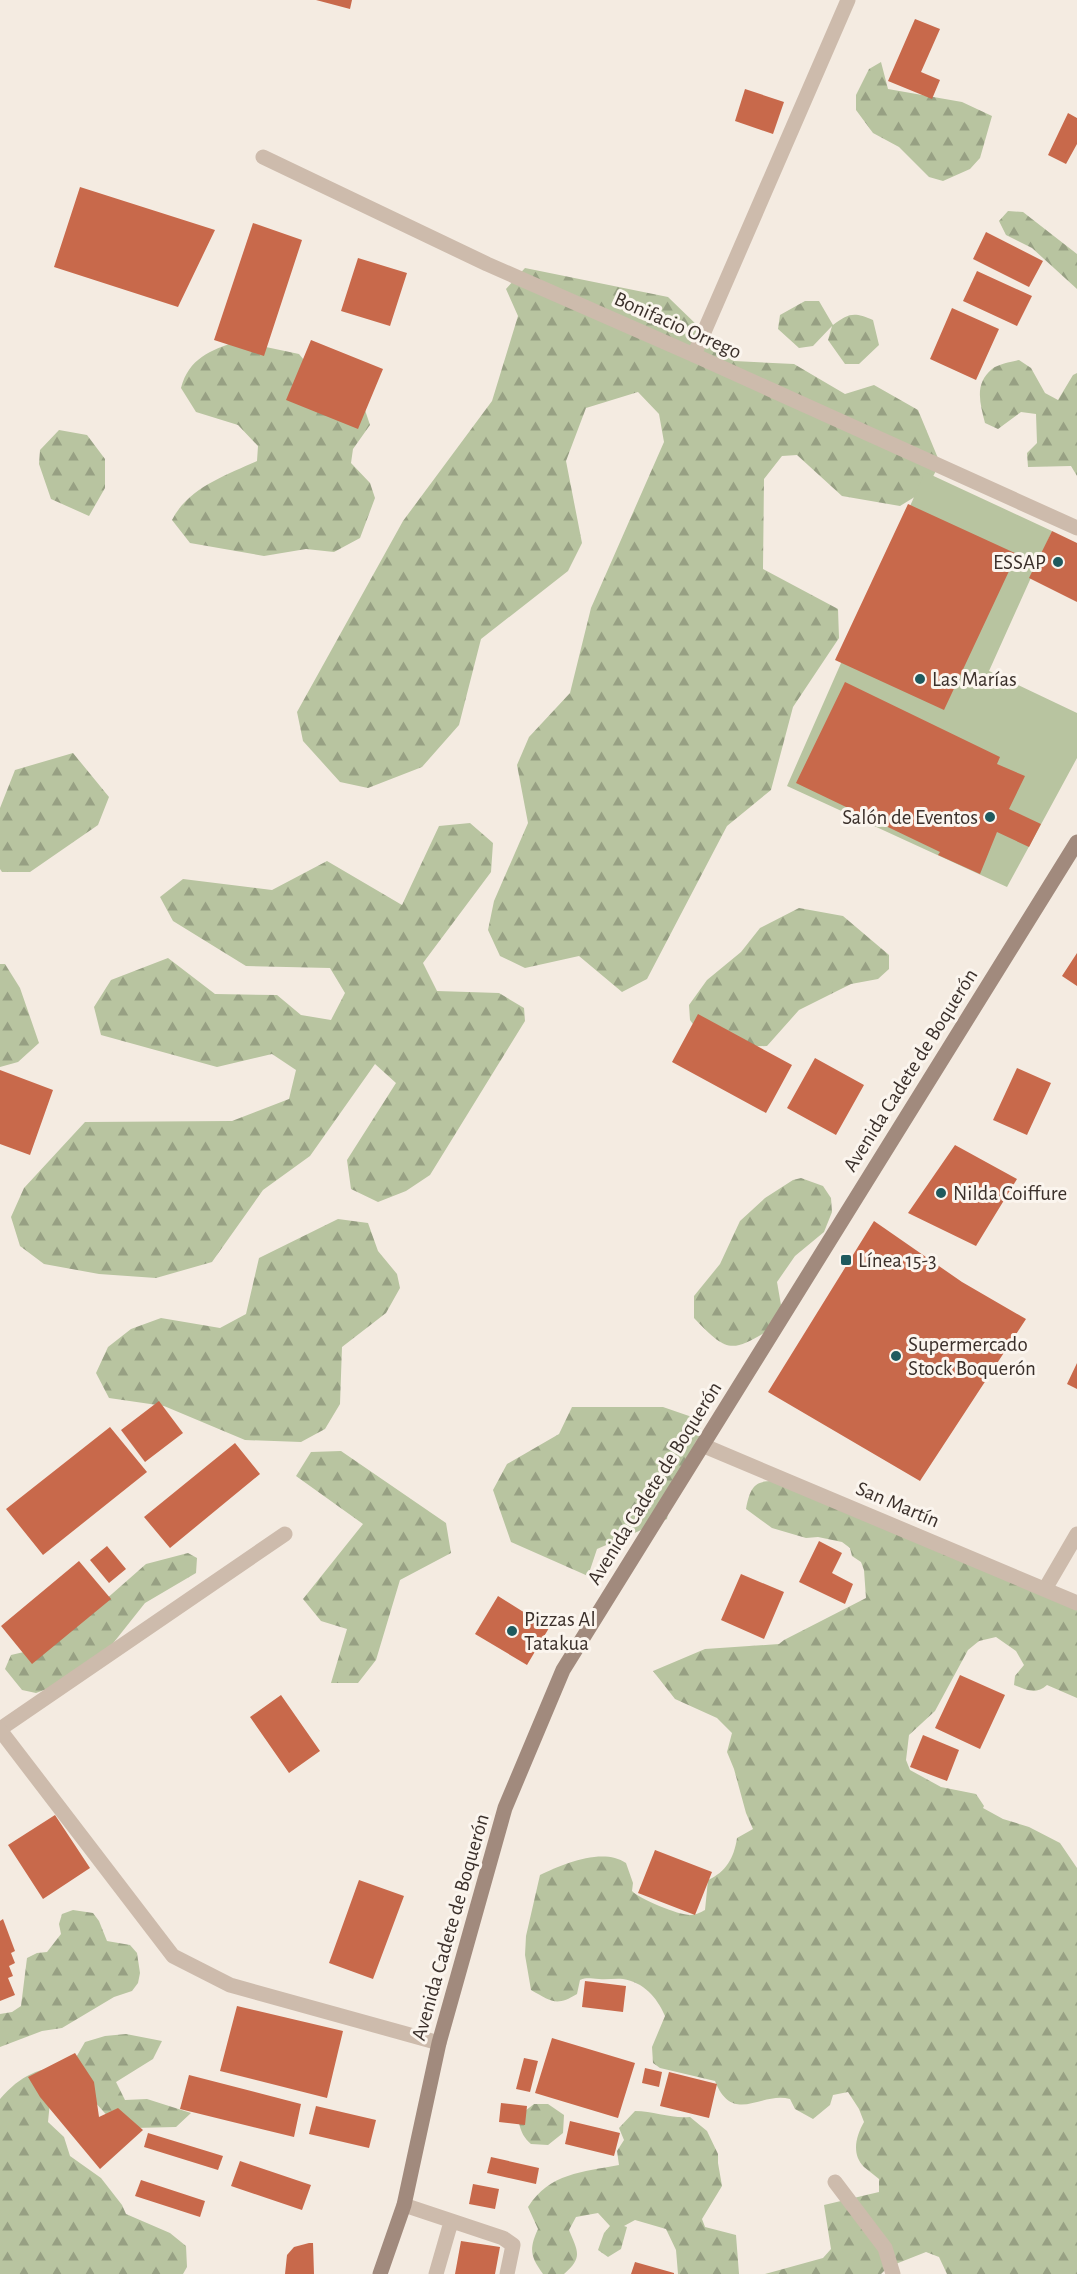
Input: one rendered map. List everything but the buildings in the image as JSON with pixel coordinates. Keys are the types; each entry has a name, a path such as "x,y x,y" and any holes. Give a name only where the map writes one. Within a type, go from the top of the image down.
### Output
{"main road":[{"name":"Avenida Cadete de Boquerón","path":"380,2274 404,2205 439,2043 505,1808 563,1670 1077,842"}],"street":[{"path":"694,355 848,0"},
{"name":"Bonifacio Orrego","path":"263,157 487,264 1077,528"},
{"name":"San Martín","path":"702,1445 1077,1603"},
{"path":"285,1534 0,1730 172,1956 230,1985 439,2043"},
{"path":"1045,1588 1077,1534"},
{"path":"834,2182 885,2248 893,2274"},
{"path":"404,2205 503,2238 513,2245 507,2274"},
{"path":"436,2274 451,2222"}],"green space":[{"path":"881,62 888,89 962,102 992,116 980,158 970,169 943,181 929,177 899,147 873,133 856,110 856,95 869,69"},
{"path":"1008,211 1023,212 1077,254 1077,289 1032,248 1006,235 999,221"},
{"path":"525,268 668,297 734,361 794,364 845,394 874,385 918,410 940,463 926,490 900,506 842,496 797,455 782,456 764,479 763,569 838,609 839,638 793,707 771,790 727,826 647,979 622,992 579,956 525,968 500,956 488,930 494,901 528,823 517,765 529,737 570,693 591,608 664,442 659,414 638,392 586,408 566,461 582,543 568,571 481,639 459,725 422,767 368,788 340,782 303,741 297,712 403,521 492,401 518,316 506,289"},
{"path":"805,301 819,301 833,325 852,315 873,320 879,345 859,364 845,364 828,340 832,326 813,346 799,348 778,329 780,315"},
{"path":"237,341 299,354 327,388 365,410 370,425 353,449 351,463 370,483 375,498 360,538 334,552 306,549 264,556 190,543 172,520 179,509 198,491 221,477 257,461 258,446 238,425 196,412 181,388 189,369 202,357"},
{"path":"1019,360 1031,368 1045,393 1058,400 1073,375 1077,373 1077,476 1071,466 1028,467 1027,453 1037,443 1036,414 1021,412 998,429 985,423 980,394 986,375 995,367"},
{"path":"59,430 87,435 105,459 105,488 89,516 51,499 39,464 40,450"},
{"name":"Las Marías","path":"925,472 1052,531 989,671 1077,713 1077,758 1007,887 787,786"},
{"path":"73,753 109,797 98,825 30,872 2,872 0,869 0,808 15,770"},
{"path":"470,823 493,843 491,872 423,963 437,991 499,993 524,1008 525,1021 430,1175 406,1191 378,1202 351,1189 347,1160 396,1083 375,1064 310,1156 263,1190 212,1262 156,1278 99,1274 44,1264 20,1246 11,1217 24,1188 85,1122 232,1121 289,1099 296,1070 272,1054 217,1067 101,1035 94,1007 111,980 168,958 215,994 277,995 301,1015 331,1020 345,993 330,968 246,966 173,921 160,897 183,879 272,890 327,861 402,905 439,826"},
{"path":"799,908 843,916 889,955 889,969 878,979 851,984 799,1010 767,1046 739,1047 698,1031 690,1020 689,1005 707,980 741,952 760,928"},
{"path":"0,964 5,964 20,988 39,1043 18,1062 0,1067"},
{"path":"801,1178 823,1186 831,1198 832,1212 824,1232 795,1256 777,1282 781,1305 774,1327 739,1345 724,1344 715,1339 694,1318 694,1296 720,1264 740,1221 765,1198 793,1180"},
{"path":"338,1219 368,1223 378,1251 397,1274 400,1288 386,1313 342,1347 340,1404 325,1429 301,1442 245,1440 164,1406 109,1398 96,1373 108,1347 131,1329 161,1318 220,1328 246,1314 259,1258"},
{"path":"572,1407 663,1407 692,1417 710,1442 673,1486 667,1519 597,1549 588,1576 511,1542 493,1490 507,1464 559,1434"},
{"path":"341,1451 446,1523 451,1553 400,1580 376,1660 358,1683 331,1683 347,1629 321,1621 303,1599 363,1524 296,1476 311,1452"},
{"path":"789,1480 1077,1609 1077,1698 1047,1685 1035,1691 1014,1685 1015,1676 1024,1665 1016,1651 996,1637 979,1641 968,1650 935,1711 909,1735 906,1760 910,1770 941,1787 976,1794 983,1808 1060,1843 1077,1868 1077,2274 947,2274 939,2257 926,2252 888,2267 881,2274 765,2274 823,2258 831,2249 824,2205 879,2192 879,2179 864,2167 857,2156 857,2139 864,2122 848,2092 833,2095 830,2105 813,2119 795,2109 790,2099 769,2099 748,2104 730,2102 722,2094 715,2081 660,2068 653,2063 652,2047 665,2016 653,1997 637,1983 620,1979 587,1978 580,1980 577,1994 558,2001 549,2000 531,1990 525,1955 526,1936 540,1875 583,1859 617,1858 626,1863 633,1883 632,1891 670,1910 691,1915 705,1910 708,1880 720,1873 728,1864 737,1838 753,1829 727,1752 732,1733 717,1718 675,1699 653,1671 705,1649 779,1644 866,1598 864,1570 861,1562 852,1556 850,1548 842,1542 818,1537 806,1538 772,1528 746,1509 751,1491 759,1483"},
{"path":"188,1553 197,1558 196,1573 145,1603 99,1661 77,1678 36,1693 22,1690 5,1669 11,1655 54,1645 146,1564"},
{"path":"73,1910 93,1913 107,1941 130,1945 137,1953 140,1973 138,1983 132,1991 114,1997 62,2028 42,2031 0,2047 0,2014 12,2012 21,2006 27,1958 37,1953 47,1952 61,1934 59,1924 62,1914"},
{"path":"126,2034 162,2041 153,2059 116,2082 125,2100 147,2099 191,2113 176,2127 134,2128 112,2121 85,2091 50,2102 48,2122 64,2137 70,2156 101,2178 122,2205 126,2214 170,2233 186,2246 187,2267 183,2274 0,2274 0,2099 15,2084 31,2074 49,2068 71,2066 85,2042 105,2036"},
{"path":"534,2104 548,2104 564,2115 563,2133 548,2145 531,2144 521,2129 519,2123 525,2111"},
{"path":"635,2111 690,2117 707,2131 718,2154 722,2186 702,2219 705,2227 736,2235 739,2274 678,2274 676,2250 666,2229 635,2220 624,2226 627,2227 621,2249 608,2257 598,2250 604,2233 610,2226 598,2213 576,2217 569,2230 577,2254 574,2263 564,2274 543,2274 539,2268 532,2252 538,2229 528,2207 546,2187 557,2181 580,2172 619,2165 617,2151 624,2140 619,2128"}],"place":[{"name":"ESSAP","path":"1058,562"},
{"name":"Las Marías","path":"920,679"},
{"name":"Salón de Eventos","path":"990,817"},
{"name":"Nilda Coiffure","path":"941,1193"},
{"name":"Línea 15-3","path":"846,1260"},
{"name":"Supermercado Stock Boquerón","path":"896,1356"},
{"name":"Pizzas Al Tatakua","path":"512,1631"}]}
